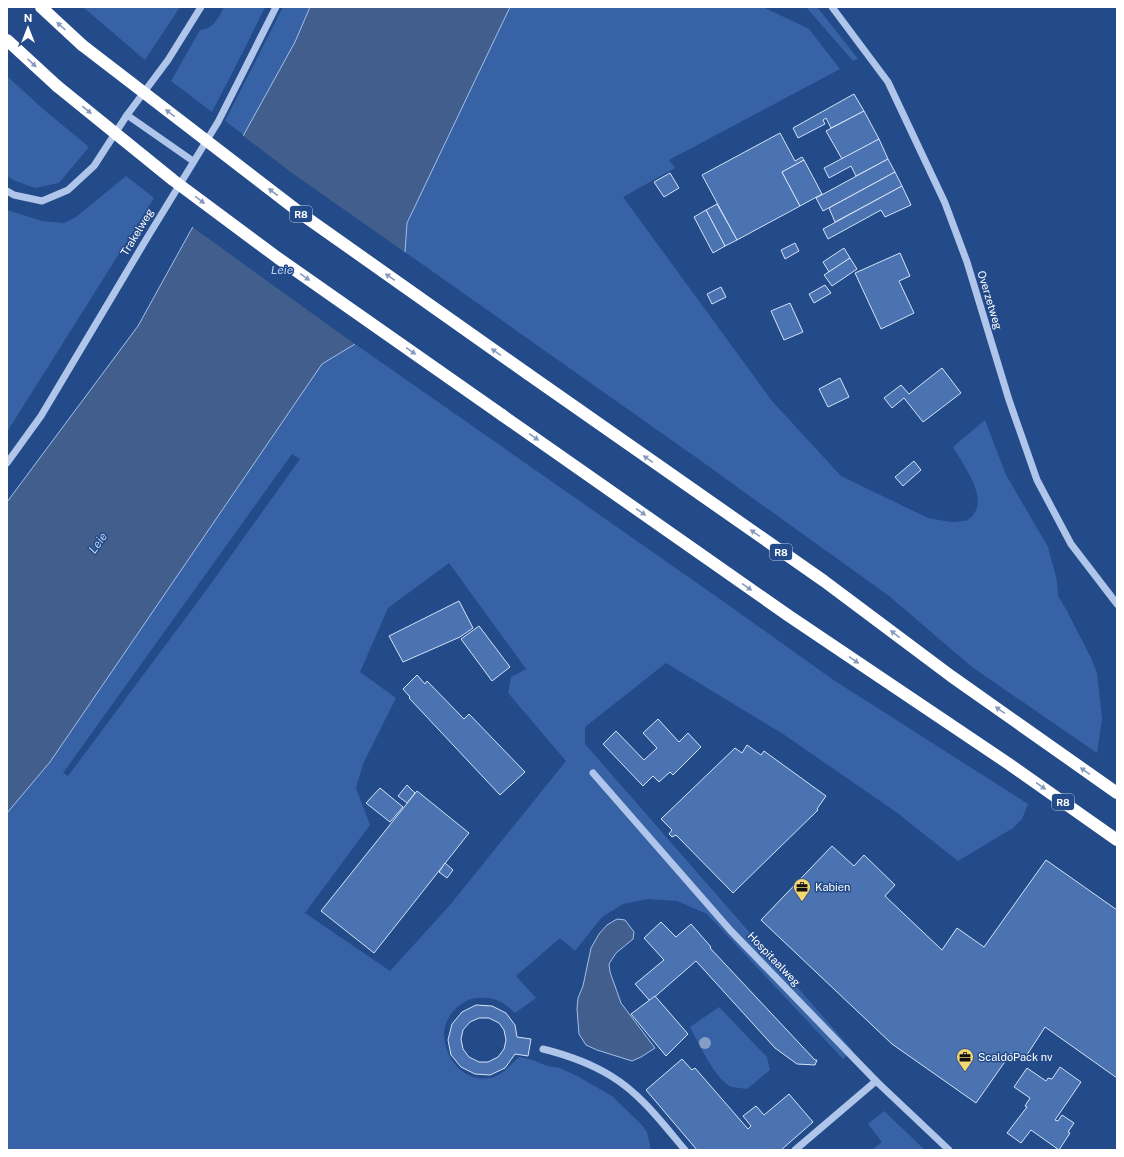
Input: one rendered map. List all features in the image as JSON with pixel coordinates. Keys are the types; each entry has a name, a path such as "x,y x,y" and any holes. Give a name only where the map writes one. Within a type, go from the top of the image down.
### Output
{"highway":[{"name":"R8","path":"40,7 82,45 307,218 824,581 950,676 1117,793"},
{"name":"R8","path":"7,40 57,86 173,180 278,258 789,616 1009,764 1117,840"}],"street":[{"path":"7,191 14,195 42,201 68,190 94,166 127,115 168,60 201,7"},
{"name":"Trakelweg","path":"7,463 41,416 193,161 218,122 276,7"},
{"name":"Overzetweg","path":"832,7 888,82 944,202 967,262 1009,400 1037,480 1072,544 1117,604"},
{"path":"127,115 193,161"},
{"name":"Hospitaalweg","path":"593,774 731,931 876,1081 949,1150"},
{"path":"543,1049 576,1058 612,1076 649,1108 685,1150"},
{"path":"795,1150 876,1081"}],"shaded area":[{"path":"83,7 180,7 145,60"},
{"path":"224,7 265,7 212,112 171,81 200,30 209,28 217,19"},
{"path":"283,7 310,7 295,42 244,135 225,121"},
{"path":"510,7 763,7 809,29 840,69 669,160 675,168 623,197 772,401 841,476 928,518 951,522 966,521 975,512 978,505 977,496 972,479 953,447 985,420 1006,475 1048,547 1057,581 1058,596 1091,658 1097,673 1102,719 1097,753 972,667 889,596 704,463 405,252 407,223"},
{"path":"806,7 817,7 858,59 853,61"},
{"path":"7,76 43,109 89,147 59,183 35,188 13,180 7,176"},
{"path":"126,176 154,198 7,432 7,210 42,221 64,223 76,217"},
{"path":"355,344 832,679 1028,804 1022,819 1013,828 958,861 896,812 783,734 666,663 585,727 585,744 853,1051 843,1059 707,914 677,901 648,899 623,904 602,917 575,951 560,938 516,976 536,998 515,1013 506,1005 494,999 471,999 459,1006 450,1016 444,1029 444,1036 445,1045 453,1061 458,1068 472,1076 481,1078 494,1077 506,1070 519,1057 533,1060 547,1066 560,1068 577,1076 612,1096 641,1124 647,1132 651,1150 7,1150 7,813 50,762 322,363","holes":["292,454 300,459 205,592 68,776 63,773","449,563 526,669 511,677 508,693 566,761 450,905 390,971 305,913 370,825 356,788 363,764 396,698 360,672 388,608"]},
{"path":"719,1007 767,1057 770,1070 747,1089 732,1087 720,1078 702,1051 690,1027"},
{"path":"884,1111 925,1150 872,1150 882,1142 868,1124"}],"water":[{"name":"Leie","path":"310,7 510,7 407,223 405,252 355,344 322,364 50,762 7,813 7,502 138,326 295,42"},
{"path":"617,919 625,920 634,932 633,939 616,953 609,964 610,972 621,1003 655,1048 632,1061 586,1045 579,1034 577,1009 578,998 583,986 591,948 599,934 607,925"}],"pier":[{"path":"242,135 292,173 406,253 356,345 191,226"}],"building":[{"path":"854,94 864,111 831,128 826,118 823,120 825,124 798,138 793,128"},
{"path":"864,111 879,139 842,159 826,131"},
{"path":"780,133 795,161 802,157 804,160 782,172 800,206 737,240 702,175"},
{"path":"879,139 888,159 856,176 851,166 829,178 824,168"},
{"path":"888,159 895,172 823,211 816,198"},
{"path":"804,160 822,194 800,206 782,172"},
{"path":"895,172 902,186 835,222 829,208"},
{"path":"670,173 679,188 664,197 654,182"},
{"path":"902,186 911,205 885,217 881,210 828,239 823,229"},
{"path":"717,204 737,240 725,246 706,210"},
{"path":"706,210 725,246 713,253 694,217"},
{"path":"795,243 799,251 785,259 781,250"},
{"path":"844,248 850,258 829,272 823,262"},
{"path":"900,253 910,276 899,281 914,313 881,329 855,273"},
{"path":"850,258 857,269 832,286 824,275"},
{"path":"825,285 831,293 814,303 809,294"},
{"path":"721,287 726,297 712,304 707,294"},
{"path":"790,303 803,332 784,340 771,311"},
{"path":"942,368 961,393 923,422 904,398 892,408 884,398 901,385 909,394"},
{"path":"840,378 849,397 828,407 819,389"},
{"path":"914,461 921,470 903,486 895,477"},
{"path":"459,601 473,628 460,637 403,662 389,636"},
{"path":"479,626 510,667 492,681 461,639"},
{"path":"417,675 425,684 427,681 464,719 469,714 525,772 500,795 409,698 410,697 403,689"},
{"path":"658,719 679,742 688,733 701,747 673,775 670,772 659,782 653,776 643,786 603,744 616,731 644,760 657,748 643,733"},
{"path":"747,745 761,755 764,751 826,796 817,809 818,810 733,893 676,835 672,837 669,834 672,830 661,819 735,748 742,753"},
{"path":"407,785 415,793 407,803 398,796"},
{"path":"380,788 403,807 390,822 366,803"},
{"path":"417,791 469,833 374,953 321,911"},
{"path":"832,846 854,866 864,855 895,885 885,896 942,950 957,928 984,947 1046,860 1117,910 1117,1078 1045,1027 1023,1061 1011,1053 976,1103 892,1044 761,920"},
{"path":"445,863 453,870 447,878 439,872"},
{"path":"661,922 676,937 691,924 711,947 710,948 815,1060 817,1060 815,1065 797,1064 775,1048 696,961 650,1001 635,984 664,960 644,938"},
{"path":"655,996 688,1034 666,1056 631,1014"},
{"path":"476,1005 492,1006 506,1013 515,1025 517,1037 531,1039 528,1056 515,1054 505,1068 490,1075 475,1074 461,1067 451,1055 448,1040 452,1024 462,1012","holes":["479,1018 489,1018 499,1023 504,1030 506,1040 504,1049 498,1057 488,1062 479,1062 469,1057 463,1049 461,1039 463,1030 470,1022"]},
{"path":"682,1059 692,1070 695,1068 748,1129 751,1126 743,1116 756,1106 764,1115 789,1094 813,1122 781,1150 697,1150 646,1090"},
{"path":"1060,1067 1081,1082 1055,1120 1058,1121 1062,1115 1074,1123 1068,1132 1070,1133 1059,1150 1031,1130 1021,1143 1007,1133 1027,1107 1025,1106 1030,1098 1014,1087 1027,1068 1046,1081 1048,1078 1052,1079"}],"place":[{"name":"Kabien","path":"802,902"},
{"name":"ScaldoPack nv","path":"965,1072"}]}
